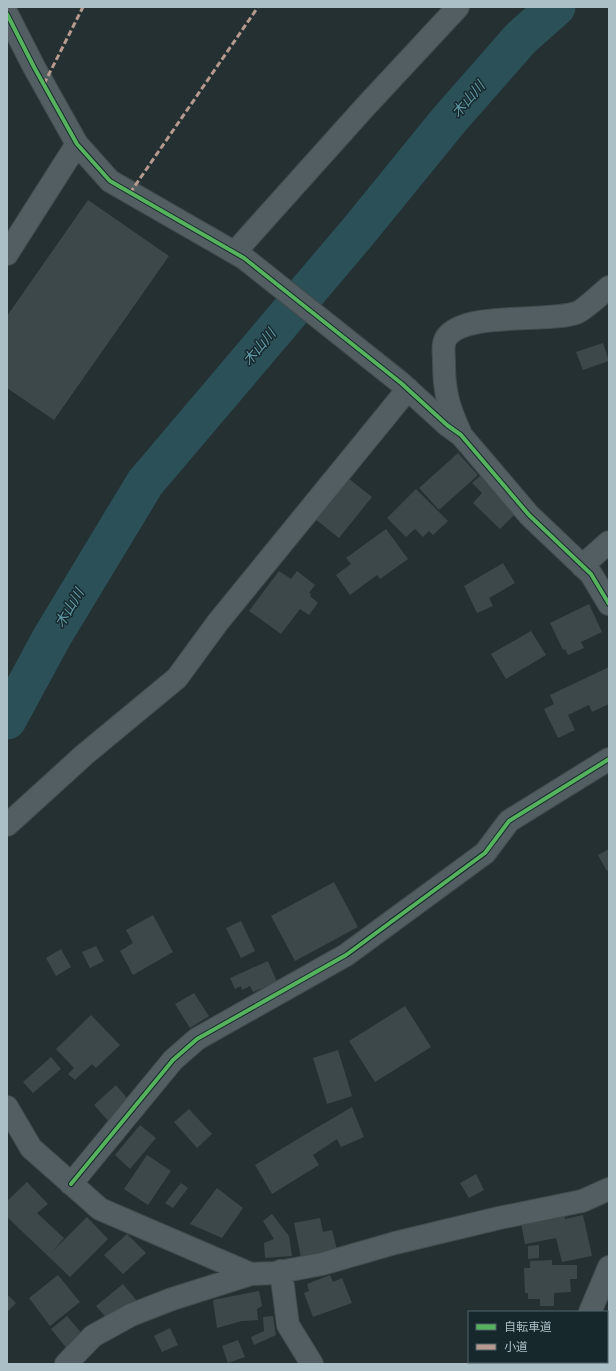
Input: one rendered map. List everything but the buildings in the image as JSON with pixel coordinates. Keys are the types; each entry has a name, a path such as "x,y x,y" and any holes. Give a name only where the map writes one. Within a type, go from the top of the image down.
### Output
{"street":[{"path":"239,255 365,107 458,7"},
{"path":"7,14 34,67 78,144 110,181 239,255 405,386 447,425 462,435"},
{"path":"7,254 78,144"},
{"path":"609,287 577,313 551,318 479,322 459,328 446,338 444,346 444,384 451,412 462,435 529,514 590,574 609,604"},
{"path":"7,825 84,755 177,678 218,622 405,386"},
{"path":"582,566 609,542"},
{"path":"71,1184 173,1060 197,1039 346,954 485,853 509,821 609,759"},
{"path":"7,1107 31,1148 100,1209 251,1274"},
{"path":"66,1364 93,1336 131,1315 172,1298 251,1274 281,1271 322,1264 395,1243 499,1218 582,1202 609,1189"},
{"path":"590,1311 609,1267"},
{"path":"281,1271 288,1325 312,1364"}],"waterway":[{"name":"木山川","path":"7,720 52,637 145,483 357,233 449,120 521,38 556,7"}],"marked path":[{"path":"44,84 83,7"},
{"path":"130,193 258,7"}],"cycle path":[{"path":"7,14 34,67 77,144 110,181 244,258 401,383 447,425 461,435 529,515 591,574 609,604"},
{"path":"71,1184 173,1060 197,1039 346,955 485,853 509,821 609,759"}]}
